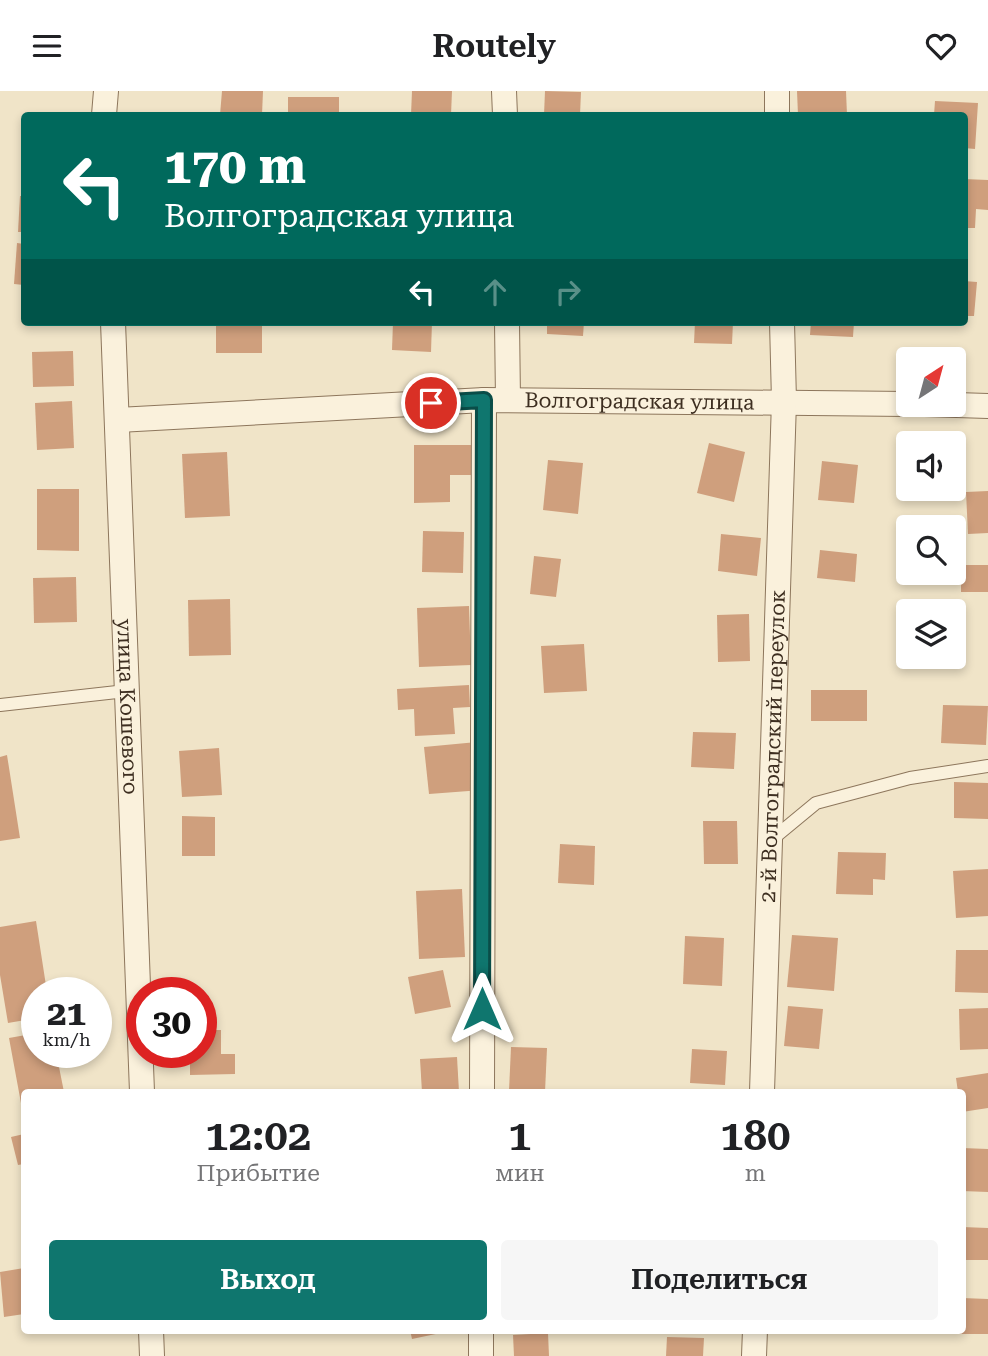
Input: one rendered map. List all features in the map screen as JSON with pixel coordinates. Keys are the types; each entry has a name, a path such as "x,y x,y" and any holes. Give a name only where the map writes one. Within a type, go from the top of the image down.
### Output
{"street":[{"path":"104,112 106,91"},
{"path":"504,91 505,112"},
{"path":"776,91 777,112"},
{"name":"улица Кошевого","path":"113,326 142,1089"},
{"path":"482,1089 496,400 506,326"},
{"name":"2-й Волгоградский переулок","path":"762,1089 783,401 782,326"},
{"name":"Волгоградская улица","path":"117,420 496,400 896,404"},
{"path":"966,405 988,406"},
{"path":"151,1334 152,1356"},
{"path":"481,1334 481,1356"},
{"path":"754,1356 755,1334"}],"lane":[{"path":"0,705 126,691"},
{"path":"770,841 816,803 910,778 988,766"}],"building":[{"path":"222,91 263,91 262,112 220,112"},
{"path":"412,91 452,91 451,112 411,112"},
{"path":"545,91 581,92 580,112 544,112"},
{"path":"797,91 846,91 847,112 798,112"},
{"path":"288,97 339,97 339,112 288,112"},
{"path":"935,101 978,103 975,149 968,148 968,112 934,112"},
{"path":"968,179 988,180 988,210 976,209 975,228 968,228"},
{"path":"20,196 21,196 21,232 18,232"},
{"path":"17,243 21,244 21,285 14,284"},
{"path":"968,281 977,282 974,316 968,316"},
{"path":"216,326 262,326 262,353 216,353"},
{"path":"393,326 432,326 431,352 392,350"},
{"path":"547,326 584,326 583,336 547,334"},
{"path":"695,326 733,326 732,344 694,343"},
{"path":"811,326 854,326 853,337 810,335"},
{"path":"73,351 74,386 33,387 32,352"},
{"path":"72,401 74,448 37,450 35,403"},
{"path":"709,443 745,452 734,502 697,493"},
{"path":"414,445 474,445 474,475 450,475 450,502 414,503"},
{"path":"227,452 230,516 185,518 182,454"},
{"path":"548,460 583,463 578,514 543,510"},
{"path":"822,461 858,465 854,503 818,500"},
{"path":"37,489 79,489 79,551 37,550"},
{"path":"988,491 988,533 968,534 966,492"},
{"path":"423,531 464,532 463,573 422,572"},
{"path":"721,534 761,538 757,576 718,571"},
{"path":"820,550 857,554 855,582 817,578"},
{"path":"534,556 561,559 556,597 530,594"},
{"path":"966,565 988,565 988,592 961,592 961,585 966,585"},
{"path":"76,577 77,622 34,623 33,578"},
{"path":"230,599 231,655 189,656 188,600"},
{"path":"469,606 471,665 419,667 417,608"},
{"path":"749,614 750,661 718,662 717,615"},
{"path":"584,644 587,691 544,693 541,646"},
{"path":"469,685 470,707 453,708 455,734 415,736 414,709 398,710 397,689"},
{"path":"811,690 867,690 867,721 811,721"},
{"path":"943,705 988,706 986,745 941,743"},
{"path":"693,732 736,733 734,769 691,767"},
{"path":"477,742 482,790 429,794 424,747"},
{"path":"219,748 222,795 182,797 179,751"},
{"path":"7,755 20,838 0,841 0,757"},
{"path":"954,782 988,783 988,819 954,818"},
{"path":"182,816 215,817 215,856 182,856"},
{"path":"703,821 737,821 738,864 704,864"},
{"path":"560,844 595,846 594,885 558,883"},
{"path":"838,852 886,853 885,880 873,879 873,895 836,894"},
{"path":"988,869 988,916 956,918 953,871"},
{"path":"462,889 465,957 419,959 416,891"},
{"path":"36,921 45,977 21,977 21,1021 8,1023 0,975 0,927"},
{"path":"792,935 838,938 834,991 787,987"},
{"path":"685,936 724,938 722,986 683,984"},
{"path":"956,950 988,950 988,993 955,992"},
{"path":"443,970 451,1007 415,1014 408,977"},
{"path":"788,1006 823,1009 819,1049 784,1046"},
{"path":"988,1008 988,1049 960,1050 959,1009"},
{"path":"217,1030 221,1030 221,1054 235,1054 235,1074 190,1075 190,1068 217,1068"},
{"path":"21,1036 21,1068 59,1068 63,1089 21,1089 21,1103 9,1038"},
{"path":"511,1047 547,1048 545,1089 509,1089"},
{"path":"692,1049 727,1051 725,1085 690,1083"},
{"path":"457,1057 459,1089 422,1089 420,1059"},
{"path":"988,1073 988,1108 966,1111 966,1089 958,1089 956,1078"},
{"path":"21,1135 21,1164 18,1165 11,1137"},
{"path":"966,1148 988,1149 988,1192 966,1191"},
{"path":"966,1227 988,1228 988,1260 966,1260"},
{"path":"21,1268 21,1314 4,1317 0,1272"},
{"path":"966,1298 988,1299 988,1334 966,1334"},
{"path":"411,1334 436,1334 412,1339"},
{"path":"548,1334 549,1356 514,1356 513,1335"},
{"path":"667,1337 704,1338 703,1356 666,1356"}],"route":[{"path":"431,403 484,400 482,1009"}]}
